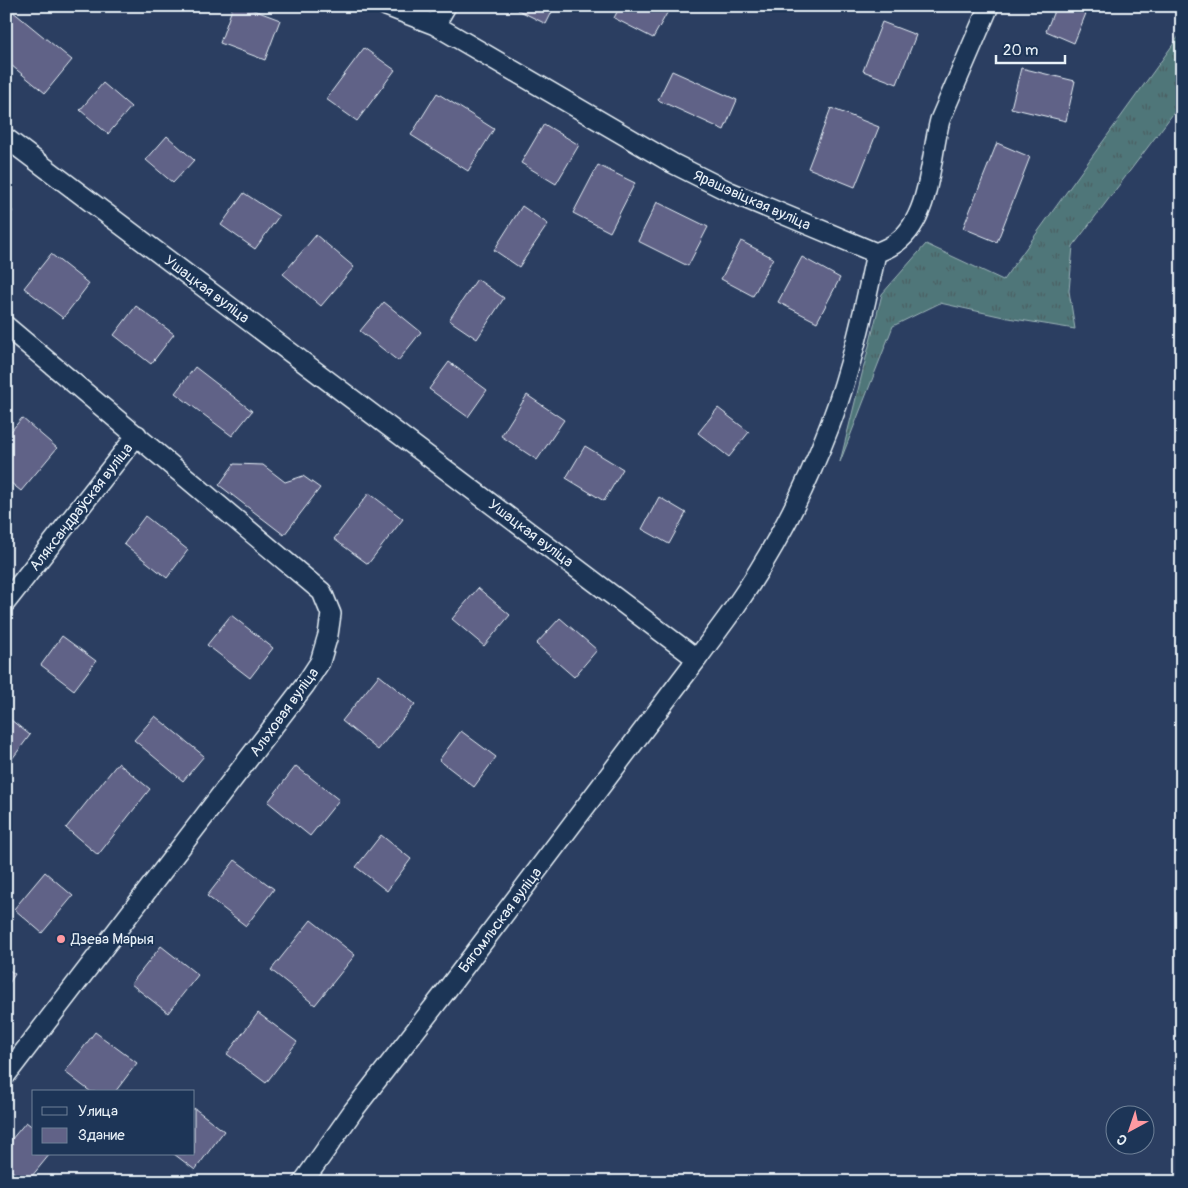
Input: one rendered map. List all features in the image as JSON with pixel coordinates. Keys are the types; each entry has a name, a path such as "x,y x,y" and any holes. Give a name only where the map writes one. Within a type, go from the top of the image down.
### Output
{"street":[{"name":"Ярашэвіцкая вуліца","path":"386,6 435,26 672,163 730,192 876,253"},
{"path":"435,26 446,6"},
{"path":"697,658 736,606 762,564 806,482 830,425 842,390 864,312 876,253 897,242 908,230 920,210 928,185 935,138 940,120 988,6"},
{"name":"Ушацкая вуліца","path":"6,138 697,658"},
{"name":"Альховая вуліца","path":"6,326 322,592 331,614 328,635 320,662 305,685 6,1075"},
{"name":"Аляксандраўская вуліца","path":"6,602 137,435"},
{"name":"Бягомльская вуліца","path":"303,1182 354,1111 697,658"}],"green space":[{"path":"1182,32 1182,102 1073,246 1069,291 1075,329 1008,318 940,303 893,326 840,462 882,294 926,244 1003,280"}],"building":[{"path":"6,6 72,60 45,93 6,61"},
{"path":"233,6 243,6 280,20 265,60 220,43"},
{"path":"510,6 555,6 546,24"},
{"path":"620,6 671,6 653,38 614,18"},
{"path":"1056,6 1089,6 1074,43 1046,31"},
{"path":"882,22 916,35 897,84 863,71"},
{"path":"364,48 395,70 357,121 326,99"},
{"path":"1021,68 1075,81 1066,121 1011,108"},
{"path":"672,71 737,100 724,130 658,100"},
{"path":"103,83 131,107 108,134 80,110"},
{"path":"437,93 494,129 468,171 411,135"},
{"path":"831,108 879,127 855,187 808,168"},
{"path":"544,124 579,145 556,184 521,163"},
{"path":"167,136 194,160 173,183 146,160"},
{"path":"997,143 1030,157 997,242 963,228"},
{"path":"598,165 635,183 610,232 573,213"},
{"path":"244,193 279,216 255,249 221,225"},
{"path":"657,202 708,227 688,266 638,241"},
{"path":"6,206 13,211 6,220"},
{"path":"522,206 548,224 519,267 494,250"},
{"path":"316,235 354,267 321,306 283,274"},
{"path":"741,241 773,258 753,296 721,279"},
{"path":"51,254 89,284 63,318 24,288"},
{"path":"802,257 840,278 817,322 778,302"},
{"path":"477,279 504,298 477,339 449,320"},
{"path":"384,302 421,332 398,361 360,331"},
{"path":"136,306 174,334 151,364 114,335"},
{"path":"449,362 487,390 468,417 429,389"},
{"path":"195,367 252,411 232,436 175,393"},
{"path":"527,395 564,420 537,460 501,436"},
{"path":"718,408 749,432 729,457 698,433"},
{"path":"22,418 57,448 21,491 6,479 6,437"},
{"path":"585,446 623,469 604,501 566,478"},
{"path":"234,464 263,465 285,482 303,476 320,488 284,535 219,485"},
{"path":"369,493 403,519 368,564 334,539"},
{"path":"659,497 686,513 669,544 642,529"},
{"path":"145,516 188,550 167,578 124,544"},
{"path":"478,588 510,615 484,646 452,619"},
{"path":"231,615 273,648 250,678 207,645"},
{"path":"560,618 597,650 574,677 536,644"},
{"path":"62,636 96,661 74,690 41,665"},
{"path":"379,675 415,704 378,750 342,721"},
{"path":"6,716 30,735 9,763 6,761"},
{"path":"155,716 204,756 183,781 134,740"},
{"path":"461,731 496,757 474,787 439,760"},
{"path":"118,763 150,789 98,855 66,828"},
{"path":"296,766 339,800 310,836 268,802"},
{"path":"381,835 411,859 387,891 356,867"},
{"path":"235,860 274,889 246,926 207,896"},
{"path":"45,872 73,896 42,933 14,909"},
{"path":"311,920 355,955 315,1005 271,970"},
{"path":"161,946 198,975 168,1013 131,984"},
{"path":"6,968 15,974 6,988"},
{"path":"258,1013 297,1042 266,1083 227,1054"},
{"path":"95,1032 137,1063 117,1090 88,1090 65,1072"},
{"path":"195,1109 224,1131 195,1170 177,1156 195,1156"},
{"path":"26,1122 32,1126 32,1156 48,1156 25,1182 6,1166 6,1146"}],"place":[{"name":"Дзева Марыя","path":"61,939"}]}
